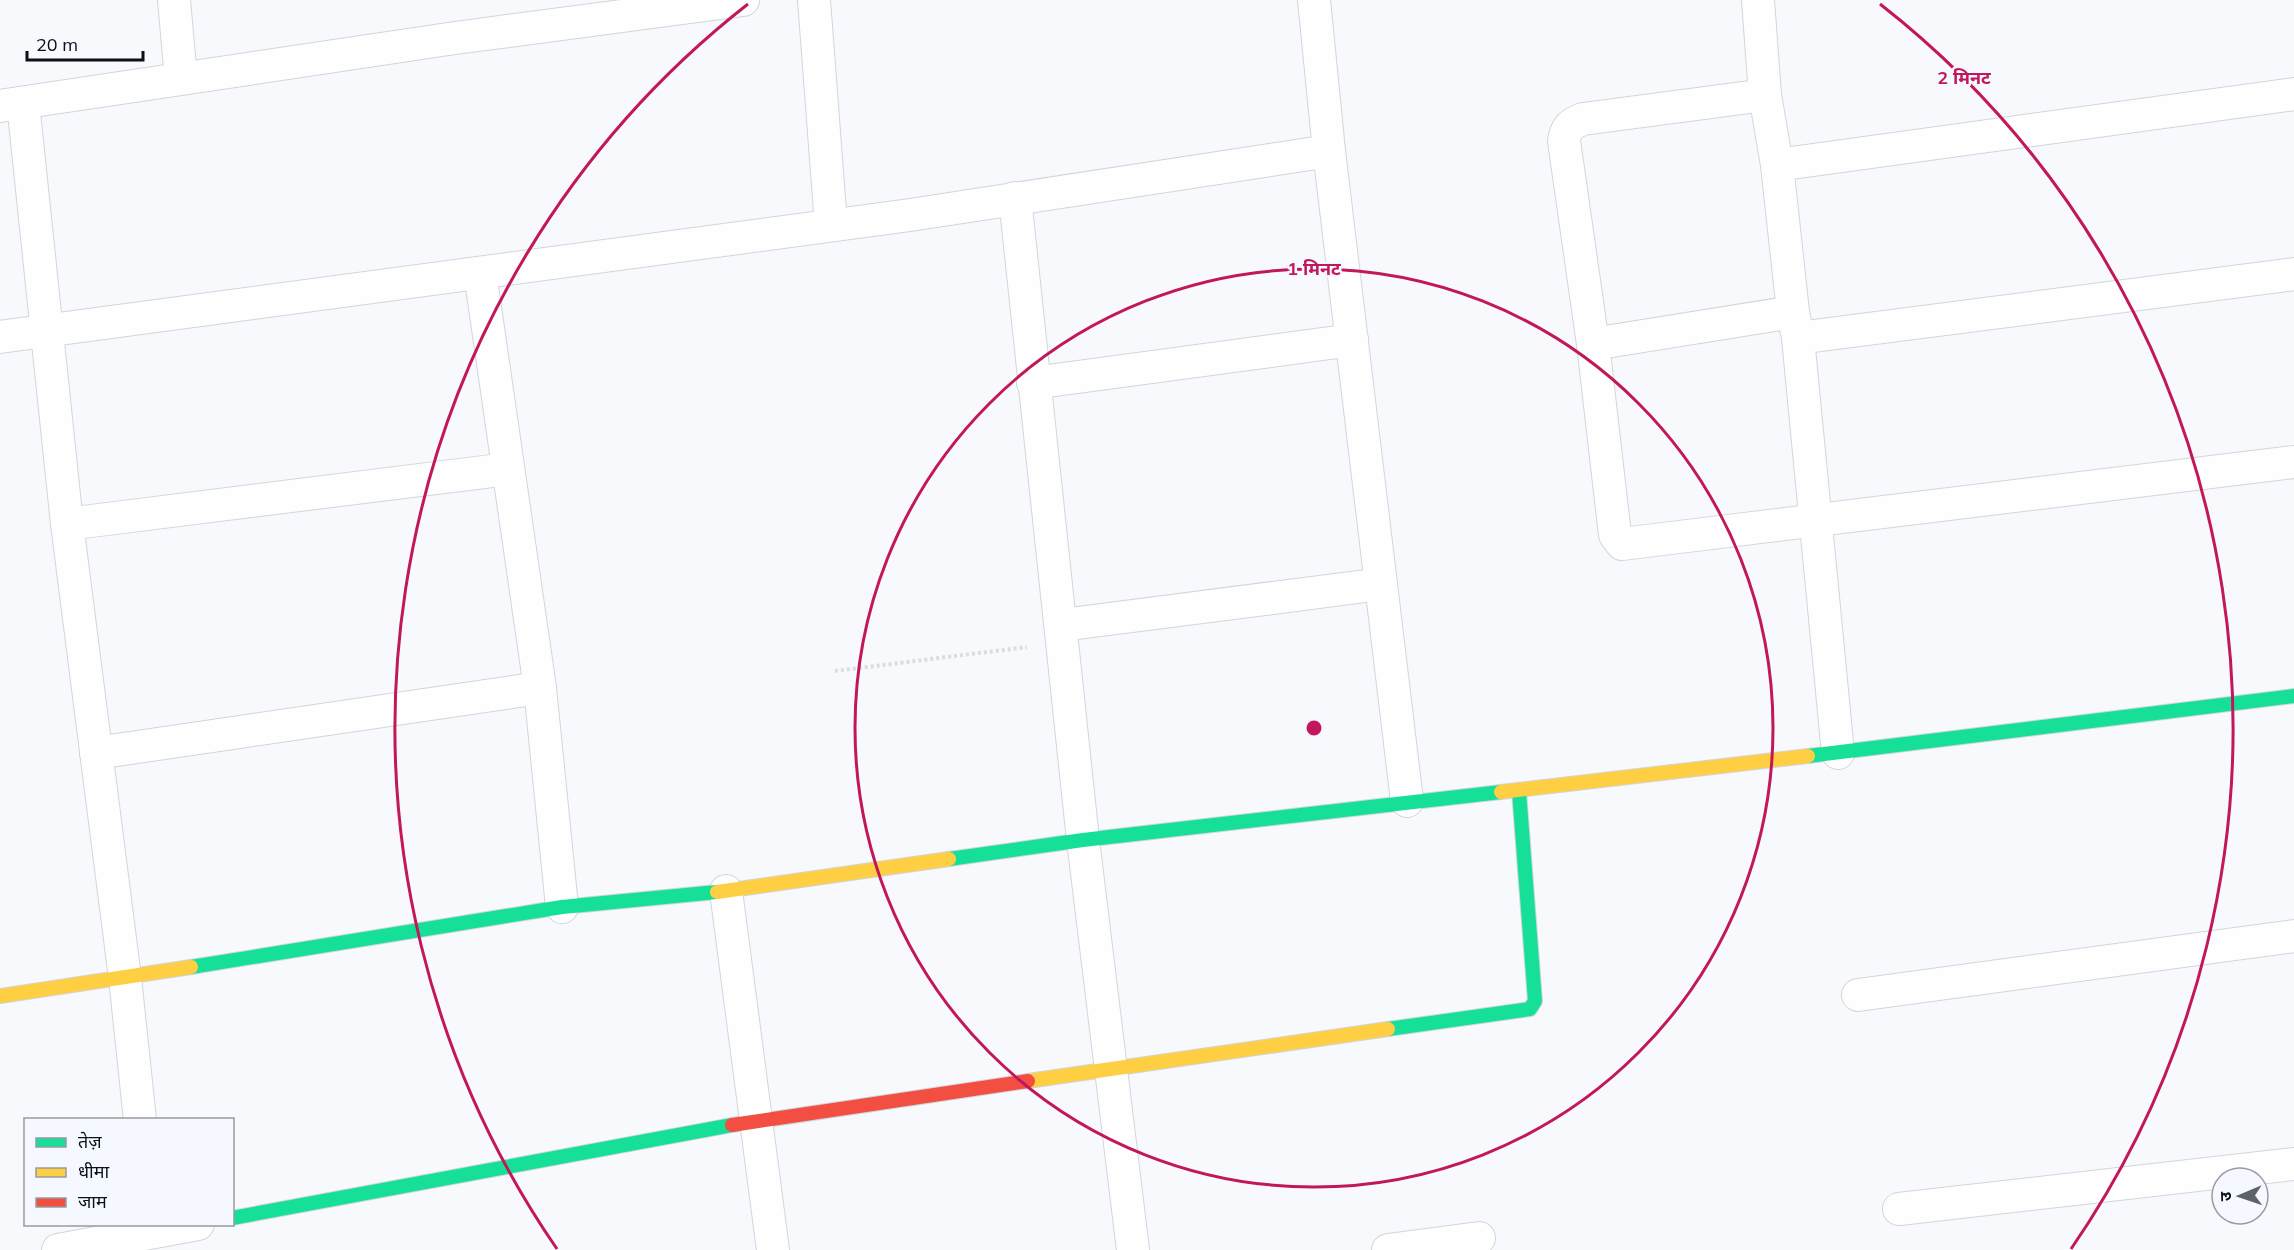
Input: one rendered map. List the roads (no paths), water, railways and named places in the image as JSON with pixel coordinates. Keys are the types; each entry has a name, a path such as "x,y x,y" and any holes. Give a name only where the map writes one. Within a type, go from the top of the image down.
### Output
{"street":[{"path":"174,0 181,79"},
{"path":"140,1118 125,978 67,524 46,332 11,105 455,38 743,0"},
{"path":"814,0 831,225"},
{"path":"1314,0 1329,151 1407,801"},
{"path":"1758,0 1765,95 1777,165 1795,325 1838,753"},
{"path":"1777,165 2294,94"},
{"path":"1765,95 1583,119 1571,123 1566,130 1564,141 1593,344 1615,535 1622,544 1815,518 2294,462"},
{"path":"0,337 831,225 1329,151"},
{"path":"1015,198 1033,383 1063,634 1083,840 1113,1071 1133,1250"},
{"path":"480,273 540,688 562,907"},
{"path":"1593,344 2294,274"},
{"path":"1033,383 1352,340"},
{"path":"67,524 508,469"},
{"path":"1063,634 1381,584"},
{"path":"96,753 540,688"},
{"path":"0,996 562,907 726,891 1083,840 1407,801 1519,791 2294,696"},
{"path":"234,1218 758,1120 1113,1071 1530,1009 1535,1001 1519,791"},
{"path":"726,891 758,1120 773,1250"},
{"path":"1858,995 2294,936"},
{"path":"1899,1209 2294,1164"},
{"path":"58,1250 152,1236 190,1226"},
{"path":"1388,1250 1479,1238"}]}
